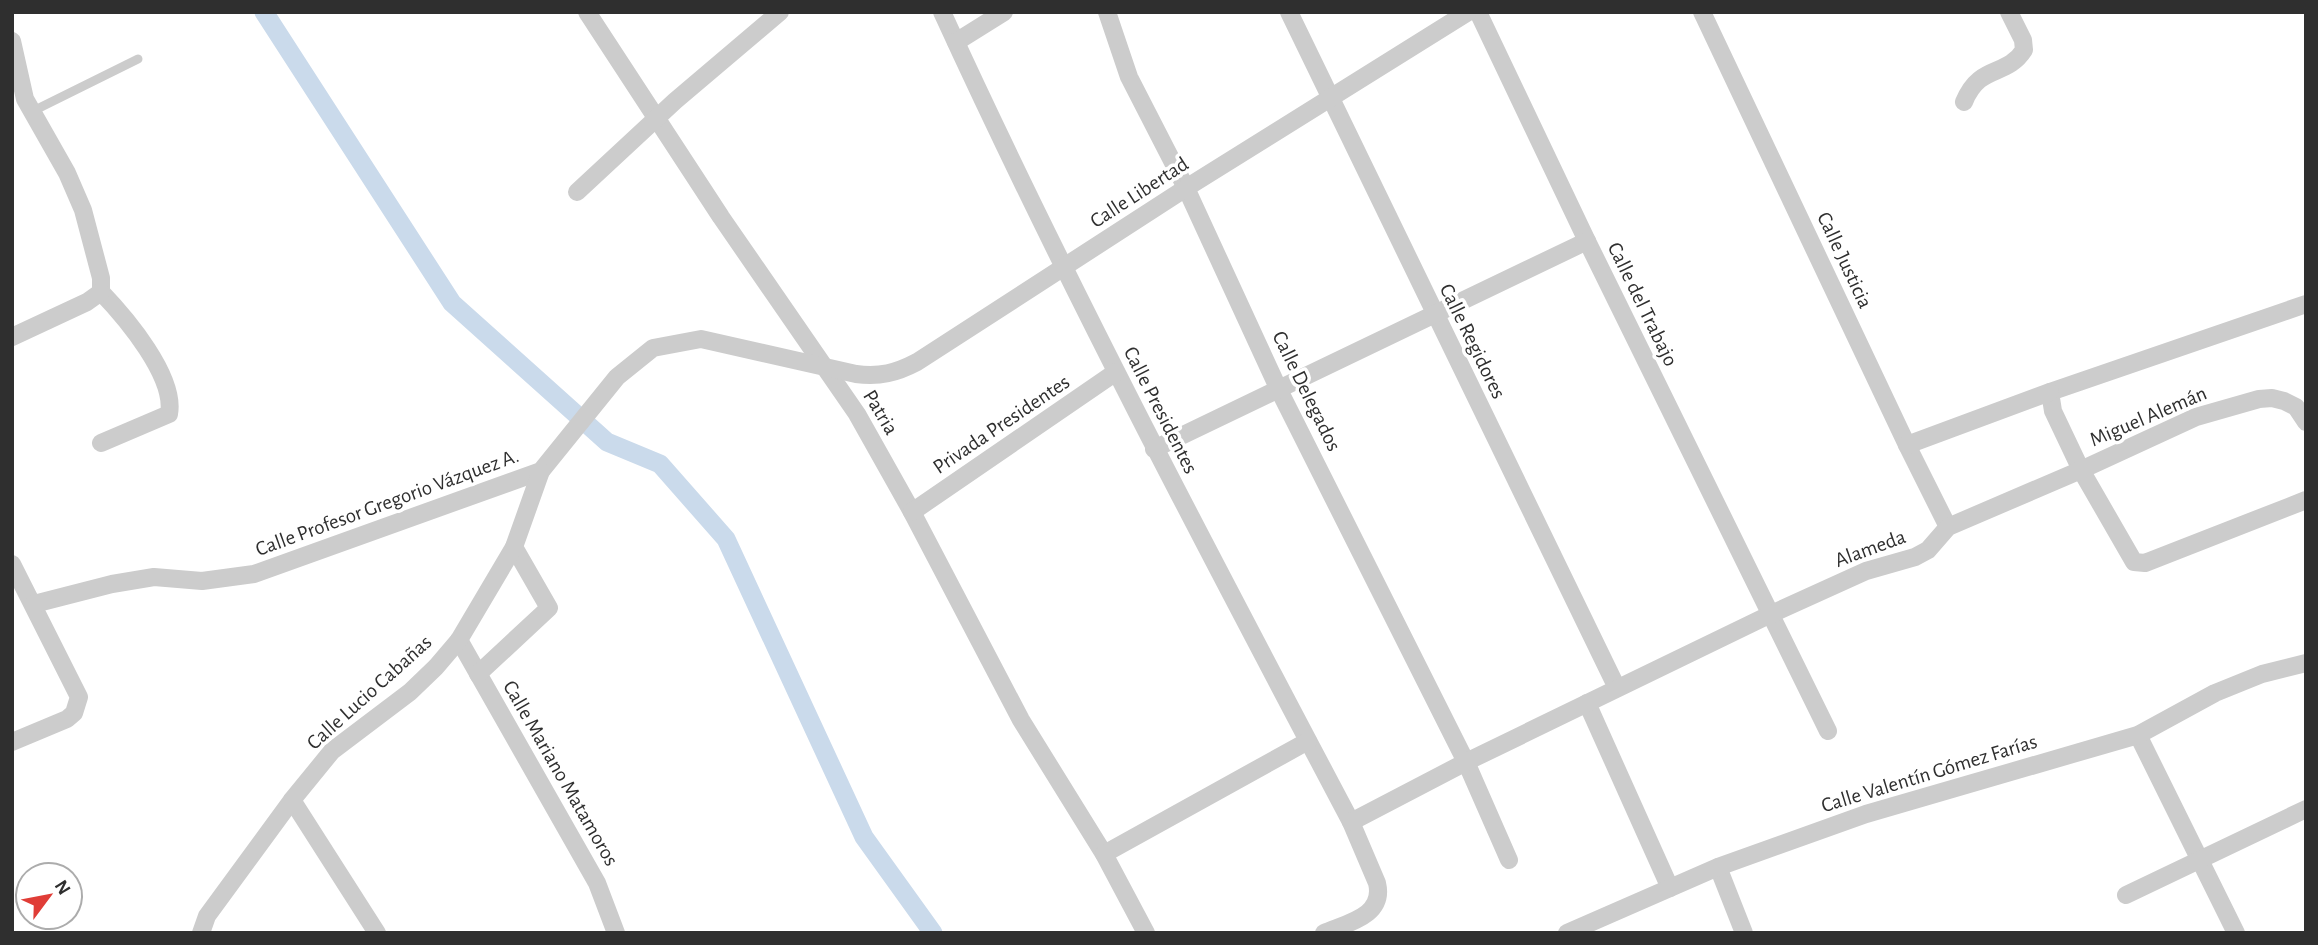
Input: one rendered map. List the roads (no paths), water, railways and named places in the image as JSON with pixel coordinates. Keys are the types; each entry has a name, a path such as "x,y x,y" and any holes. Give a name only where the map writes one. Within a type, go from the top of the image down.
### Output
{"street":[{"name":"Patria","path":"587,12 721,217 857,414 912,512 1021,720 1104,854 1146,933"},
{"path":"577,192 656,119 780,12"},
{"name":"Calle Presidentes","path":"942,12 1154,449 1351,822"},
{"path":"956,42 1004,12"},
{"name":"Calle Delegados","path":"1107,12 1129,77 1186,188 1279,390 1466,762 1509,860"},
{"name":"Calle Regidores","path":"1289,12 1617,688"},
{"name":"Calle Libertad","path":"826,367 875,377 895,373 917,362 1186,188 1468,12"},
{"name":"Calle del Trabajo","path":"1478,12 1769,615 1828,731"},
{"name":"Calle Justicia","path":"1702,12 1906,445 1948,527"},
{"path":"1964,102 1974,83 2011,63 2024,50 2023,40 2010,12"},
{"path":"12,41 23,105 67,173 83,210 101,278 101,292 128,320 164,380 171,402 169,414 102,443"},
{"path":"1154,449 1587,241"},
{"path":"12,337 87,302 101,292"},
{"path":"1906,445 2050,392 2306,304"},
{"name":"Calle Profesor Gregorio Vázquez A.","path":"34,604 154,576 202,582 254,573 541,471 608,388 633,362 653,348 701,339 826,367"},
{"name":"Privada Presidentes","path":"912,512 1116,372"},
{"path":"2050,392 2053,411 2081,470 2130,558 2139,564 2306,500"},
{"name":"Miguel Alemán","path":"2081,470 2196,417 2259,399 2284,401 2295,407 2306,422"},
{"name":"Alameda","path":"1351,822 1466,762 1769,615 1866,571 1915,557 1928,550 1948,527 2081,470"},
{"name":"Calle Lucio Cabañas","path":"201,933 207,916 331,751 410,692 459,640 514,547 541,471"},
{"path":"478,674 549,608 514,547"},
{"path":"12,564 79,697 78,706 66,719 12,743"},
{"name":"Calle Mariano Matamoros","path":"459,640 597,883 616,933"},
{"name":"Calle Valentín Gómez Farías","path":"1567,933 1605,925 1670,888 1718,867 1866,814 2138,735 2215,693 2262,674 2306,663"},
{"path":"1587,704 1670,888"},
{"path":"2138,735 2236,933"},
{"path":"1104,854 1308,741"},
{"path":"292,800 377,933"},
{"path":"2126,895 2306,809"},
{"path":"1324,933 1373,910 1378,902 1380,892 1377,883 1351,822"},
{"path":"1718,867 1744,933"}],"lane":[{"path":"23,105 138,59"}],"waterway":[{"path":"264,12 452,303 607,442 660,464 726,539 864,837 933,933"}]}
